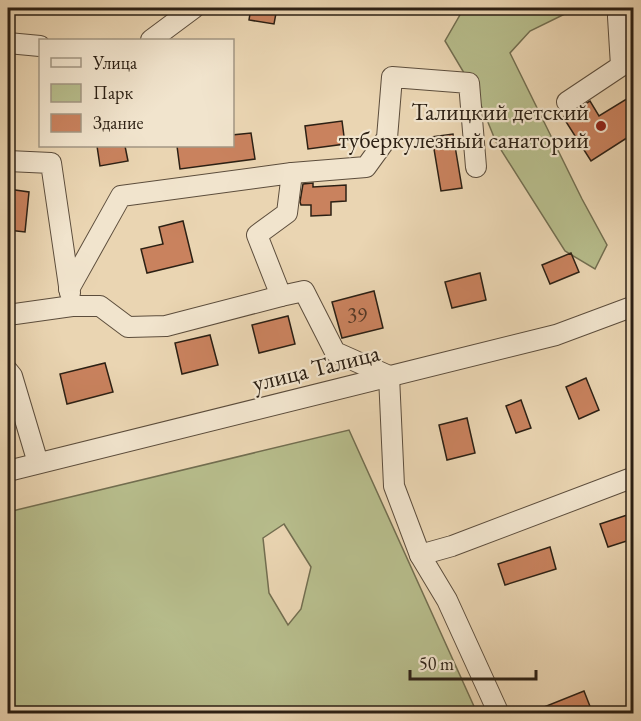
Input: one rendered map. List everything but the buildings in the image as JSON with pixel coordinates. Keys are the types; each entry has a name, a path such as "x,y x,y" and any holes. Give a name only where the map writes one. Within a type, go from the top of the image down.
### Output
{"street":[{"path":"152,39 194,8"},
{"path":"567,102 621,66 618,17 633,9"},
{"path":"8,43 39,46"},
{"path":"70,298 121,196 292,173 366,167 387,138 392,77 469,83 476,167"},
{"path":"8,161 51,163 70,298"},
{"path":"281,296 257,235 287,213 292,173"},
{"path":"8,315 70,298 100,306 128,327 166,326 304,291 335,351 389,376 394,486 420,555 447,600 499,714"},
{"name":"улица Талица","path":"8,471 556,335 633,306"},
{"path":"8,371 12,376 38,464"},
{"path":"420,555 452,546 633,477"}],"green space":[{"path":"464,8 577,8 530,31 510,53 607,245 595,269 565,251 496,142 476,93 445,41"},
{"path":"349,430 477,713 8,713 8,512","holes":["284,524 311,567 301,609 288,625 269,593 263,538"]}],"place":[{"name":"Талицкий детский туберкулезный санаторий","path":"601,126"}]}
